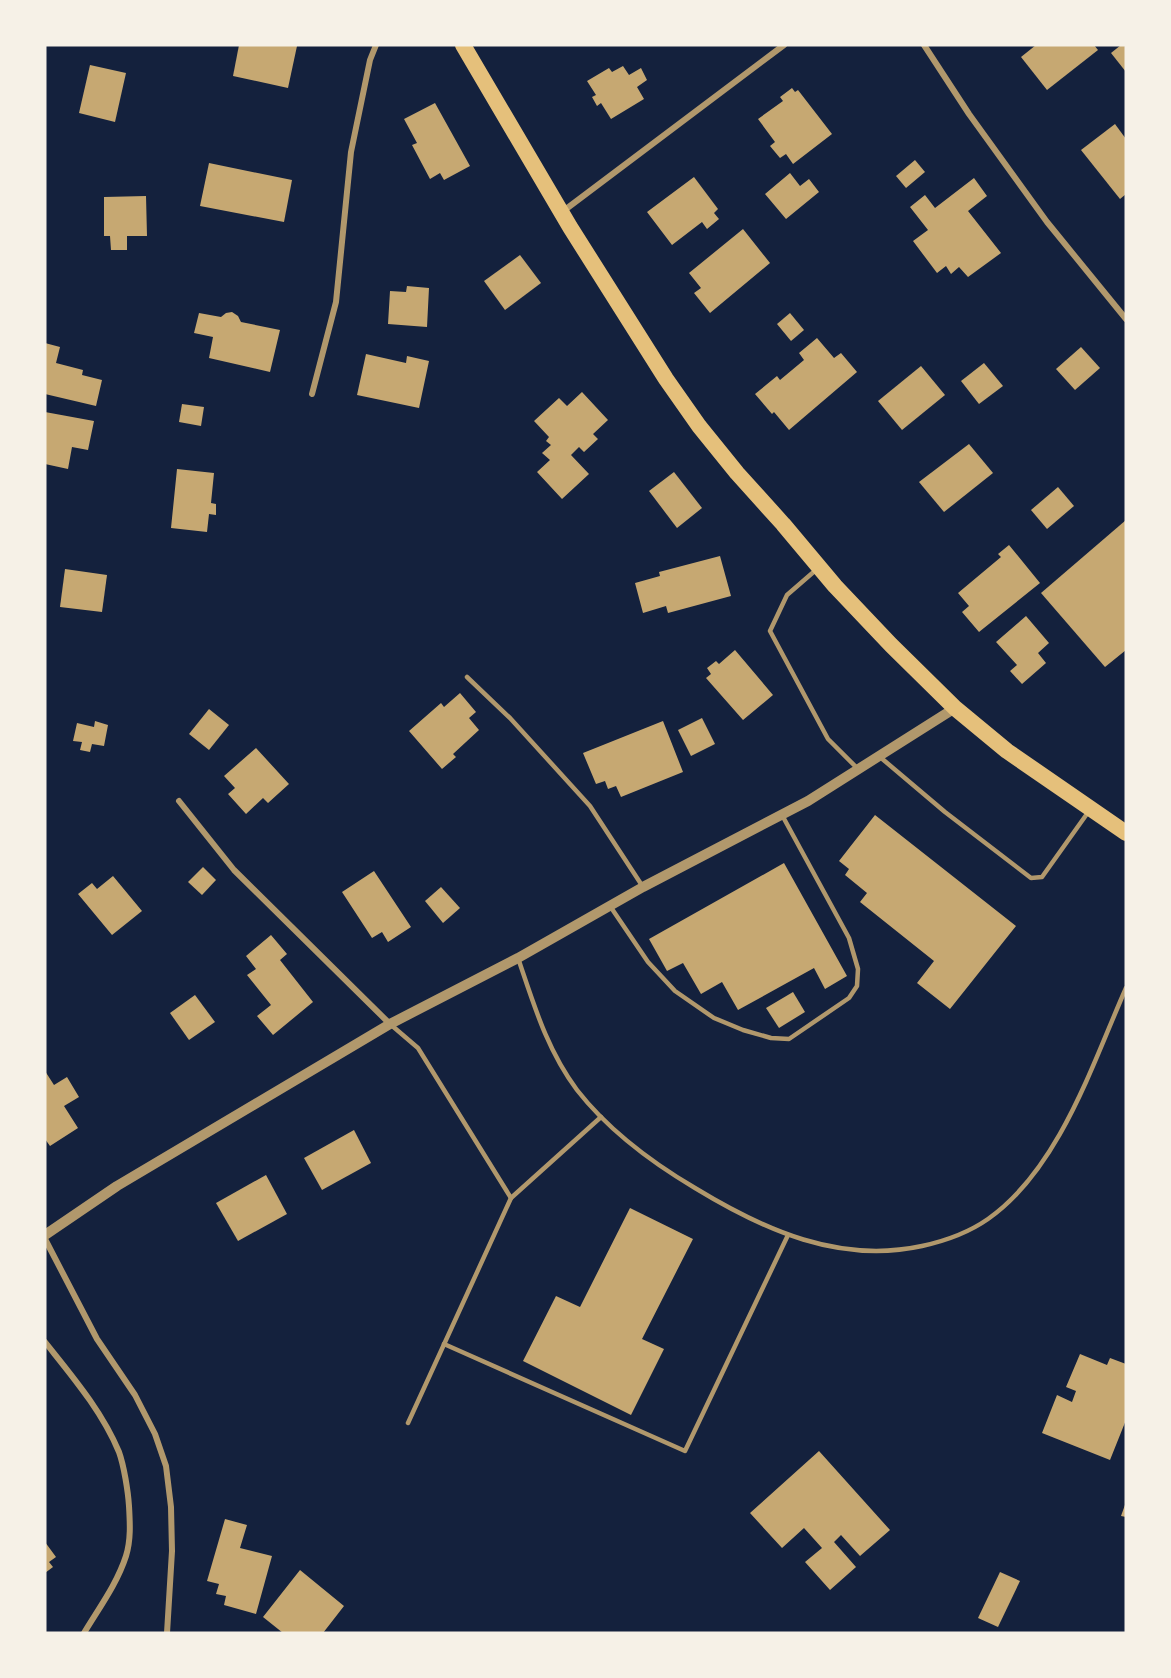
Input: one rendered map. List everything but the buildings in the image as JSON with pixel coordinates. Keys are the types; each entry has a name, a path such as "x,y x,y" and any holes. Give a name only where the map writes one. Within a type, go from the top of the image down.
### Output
{"highway":[{"path":"463,45 561,212 666,379 699,426 737,473 891,645 955,708 1007,751 1126,833"}],"street":[{"path":"312,394 336,302 351,152 370,60 376,45"},
{"path":"561,212 784,45"},
{"path":"924,45 969,114 1047,222 1126,319"},
{"path":"167,1633 172,1551 171,1507 166,1466 155,1434 135,1395 97,1339 45,1237 117,1186 390,1024 518,958 643,887 808,801 880,758 955,708"},
{"path":"179,801 234,870 390,1024"},
{"path":"45,1342 83,1389 98,1412 120,1453 128,1496 131,1528 126,1555 111,1590 84,1633"}],"lane":[{"path":"819,567 787,595 770,631 828,739 859,770"},
{"path":"467,677 510,718 590,806 643,887"},
{"path":"880,758 945,812 1031,878 1042,878 1091,808"},
{"path":"610,906 648,962 675,991 714,1018 733,1026 771,1038 789,1039 849,998 857,986 858,969 849,938 782,815"},
{"path":"518,958 542,1029 558,1062 578,1091 627,1142 677,1178 762,1225 822,1245 881,1252 938,1243 965,1232 988,1219 1029,1181 1045,1159 1085,1082 1126,988"},
{"path":"390,1024 418,1048 511,1198"},
{"path":"408,1423 511,1198 601,1117"},
{"path":"444,1344 685,1451 788,1235"}]}
